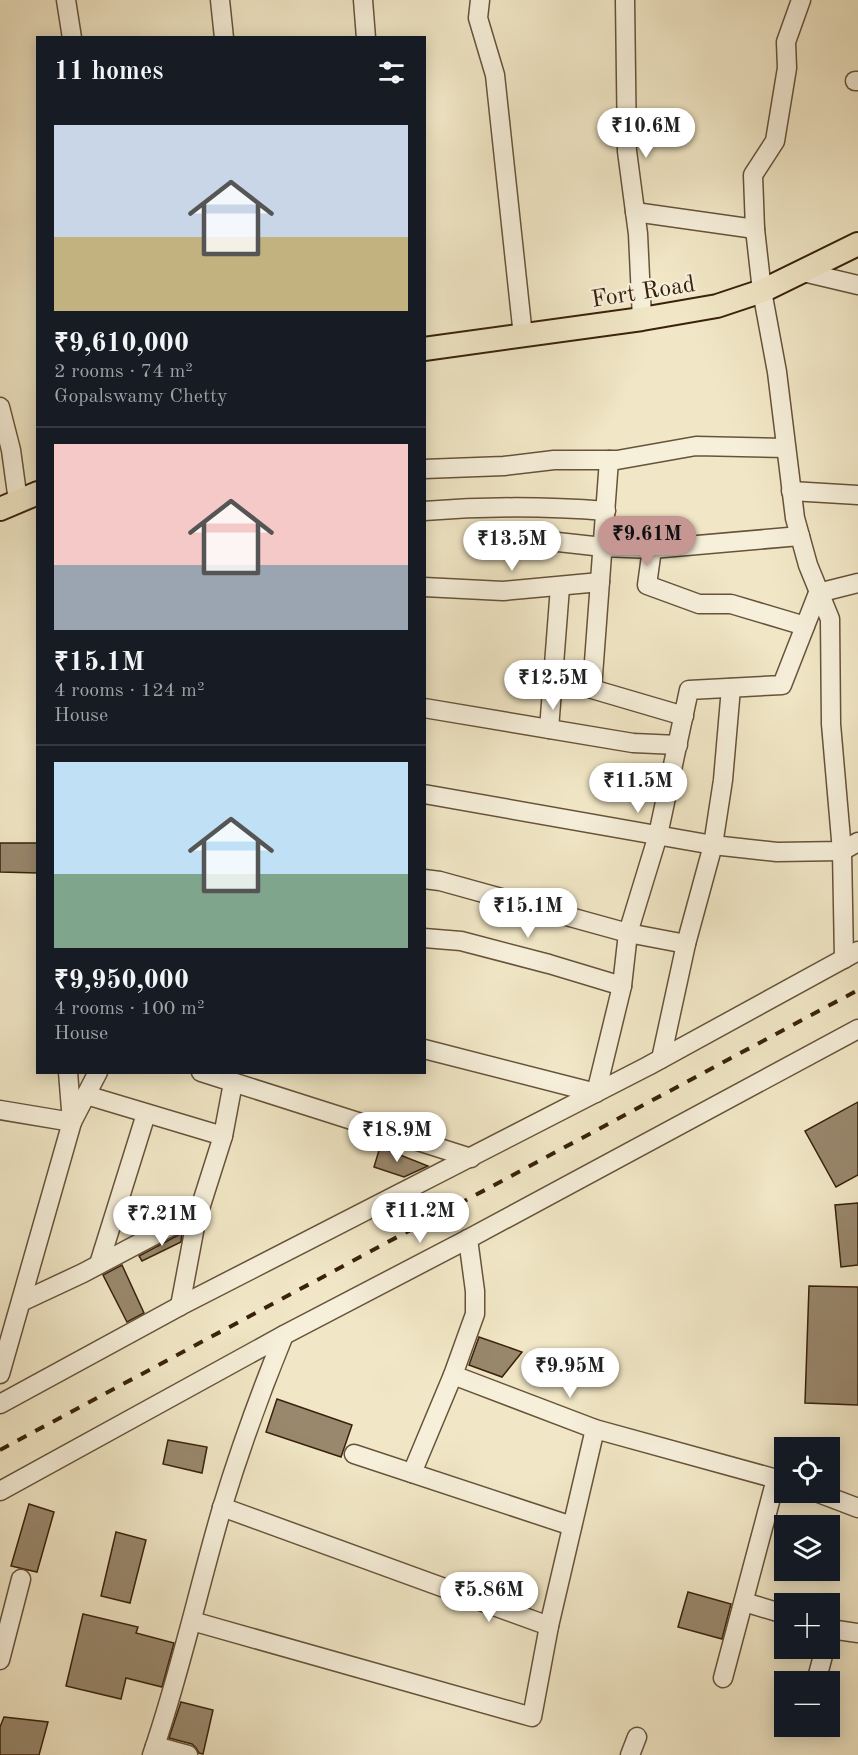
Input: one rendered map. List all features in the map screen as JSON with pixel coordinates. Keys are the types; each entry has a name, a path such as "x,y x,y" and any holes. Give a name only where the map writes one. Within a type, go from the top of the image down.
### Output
{"main road":[{"name":"Fort Road","path":"426,349 642,319 717,306 762,291 858,244"}],"street":[{"path":"66,0 72,36"},
{"path":"220,0 224,36"},
{"path":"363,0 366,36"},
{"path":"480,0 478,18 498,92 523,336"},
{"path":"625,0 627,151 635,212 642,319"},
{"path":"0,1404 180,1306 661,1059 851,955 850,847 831,724 830,619 818,593 795,518 777,372 762,291 755,229 753,175 775,141 787,68 786,42 801,0"},
{"path":"635,212 755,229"},
{"path":"803,272 858,285"},
{"path":"0,407 11,450 19,501"},
{"path":"426,469 504,466 555,460 609,460 696,446 786,448"},
{"path":"609,460 592,689 684,716"},
{"path":"791,491 858,495"},
{"path":"426,511 471,507 538,506 606,511"},
{"path":"495,535 603,547 652,549 800,536"},
{"path":"652,549 647,585 699,603 730,604 805,626"},
{"path":"426,587 503,591 600,582"},
{"path":"818,593 858,583"},
{"path":"549,729 560,587"},
{"path":"596,1093 621,986 628,933 658,835 689,690 782,685 818,593"},
{"path":"661,1059 686,944 713,845 723,780 731,688"},
{"path":"426,708 633,742 678,745"},
{"path":"426,794 713,845 777,852 850,847"},
{"path":"426,879 440,881 628,933 686,944"},
{"path":"426,938 461,941 621,986"},
{"path":"0,1491 284,1335 468,1239 858,1029"},
{"path":"426,1050 596,1093"},
{"path":"68,1074 72,1122"},
{"path":"0,1374 72,1122 97,1074"},
{"path":"207,1074 471,1158"},
{"path":"180,1306 196,1221 223,1136 233,1083"},
{"path":"86,1095 223,1136"},
{"path":"0,1110 72,1122"},
{"path":"99,1264 146,1114"},
{"path":"21,1302 185,1219 196,1221"},
{"path":"412,1473 453,1375 475,1314 475,1291 468,1239"},
{"path":"188,1755 153,1750 192,1621 222,1508 260,1394 284,1335"},
{"path":"453,1375 595,1429 774,1478"},
{"path":"192,1621 532,1717 549,1626 595,1429"},
{"path":"354,1454 572,1526"},
{"path":"723,1678 774,1500"},
{"path":"840,1501 858,1508"},
{"path":"222,1508 549,1626"},
{"path":"0,1660 21,1579"},
{"path":"744,1602 774,1611"},
{"path":"840,1630 858,1633"},
{"path":"630,1755 637,1737"}],"building":[{"path":"0,843 36,843 36,873 0,872"},
{"path":"858,1102 858,1175 836,1187 805,1131"},
{"path":"380,1147 428,1166 404,1177 374,1167"},
{"path":"858,1203 858,1265 841,1267 835,1205"},
{"path":"182,1233 181,1242 142,1261 139,1256"},
{"path":"122,1265 144,1313 127,1322 103,1275"},
{"path":"809,1286 858,1287 858,1405 805,1403"},
{"path":"479,1337 522,1352 502,1377 469,1365"},
{"path":"277,1399 352,1425 341,1457 266,1432"},
{"path":"168,1440 207,1447 202,1473 163,1464"},
{"path":"29,1504 54,1512 37,1572 11,1566"},
{"path":"116,1532 146,1540 130,1603 101,1596"},
{"path":"688,1592 731,1604 722,1639 678,1627"},
{"path":"83,1614 138,1627 136,1633 174,1643 162,1687 126,1678 121,1699 66,1686"},
{"path":"181,1702 213,1710 203,1754 199,1753 192,1744 169,1738"},
{"path":"4,1717 48,1722 39,1755 0,1755 0,1727"}],"railway":[{"path":"0,1450 858,990"}]}
